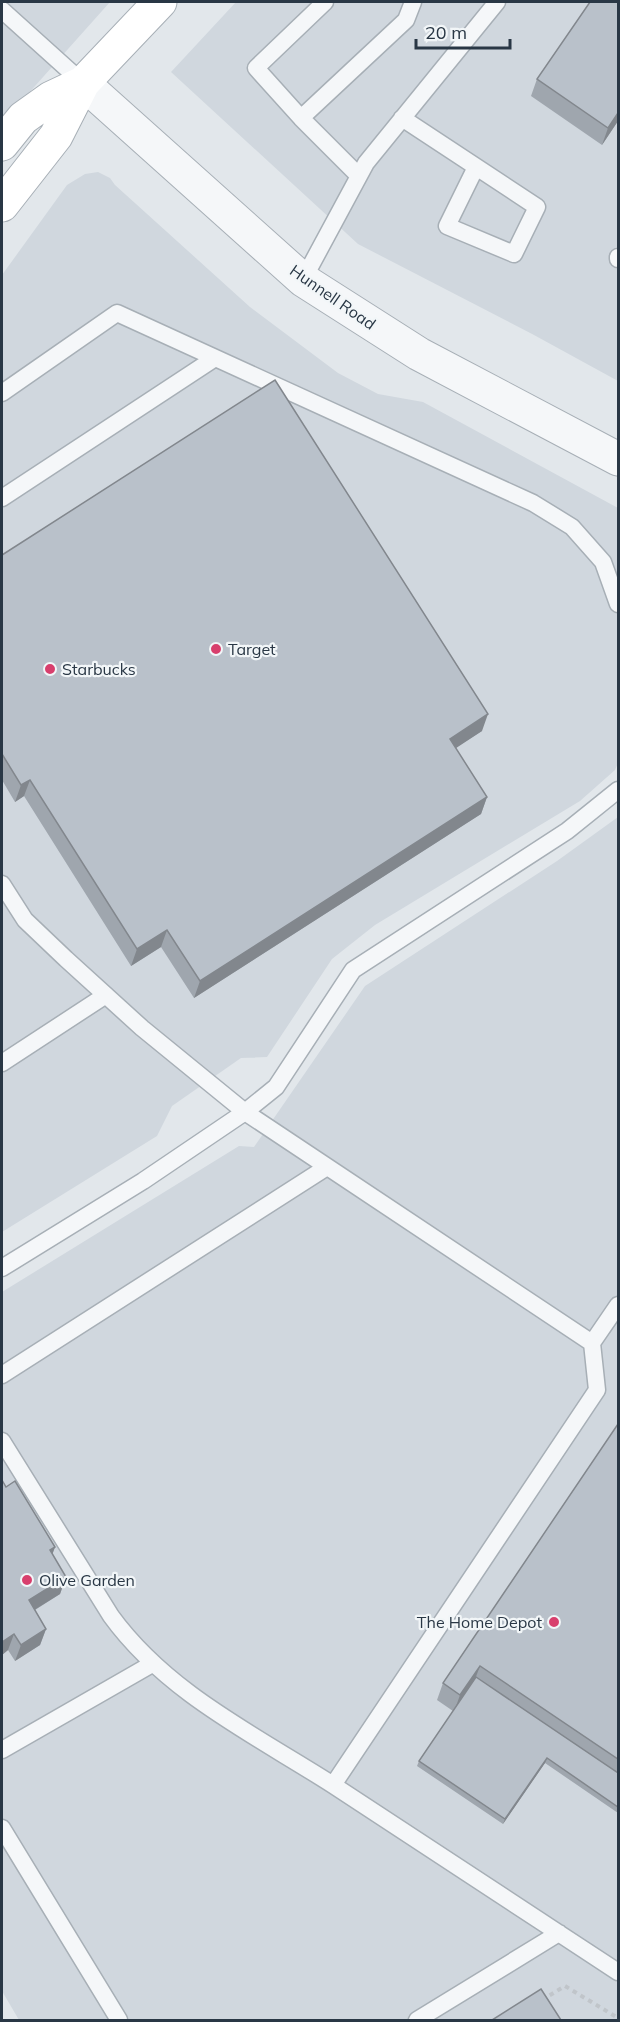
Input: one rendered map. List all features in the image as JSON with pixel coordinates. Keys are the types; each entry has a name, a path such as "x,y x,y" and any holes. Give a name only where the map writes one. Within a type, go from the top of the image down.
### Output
{"main road":[{"path":"2,205 56,136 84,83 160,2"},
{"path":"2,144 23,118 51,98 84,83"}],"street":[{"name":"Hunnell Road","path":"84,83 303,280 419,354 618,459"}],"lane":[{"path":"325,2 256,68 301,118 359,176"},
{"path":"301,118 406,20 413,2"},
{"path":"303,280 366,163 497,2"},
{"path":"2,10 84,83"},
{"path":"402,118 537,207 514,254 447,226 476,167"},
{"path":"2,393 117,313 533,503 572,527 603,562 618,604"},
{"path":"2,498 215,358"},
{"path":"2,1268 143,1180 245,1112 276,1087 353,970 567,831 618,790"},
{"path":"2,884 25,920 142,1028 245,1112 592,1343"},
{"path":"2,1063 106,995"},
{"path":"2,1375 327,1167"},
{"path":"333,1785 597,1390 592,1343 618,1305"},
{"path":"2,1441 111,1616 127,1639 152,1664 188,1694 333,1785 618,1972"},
{"path":"2,1750 152,1664"},
{"path":"2,1828 119,2020"},
{"path":"417,2020 559,1933"}],"path":[{"path":"537,2003 565,1986 618,2018"}],"shaded area":[{"path":"2,2 110,2 2,123"},
{"path":"236,2 618,2 618,381 358,244 171,72"},
{"path":"98,172 110,178 250,307 338,373 378,394 423,402 618,508 618,763 615,770 580,801 375,925 332,959 267,1057 241,1058 172,1106 157,1136 2,1232 2,275 67,185 85,174"},
{"path":"618,817 618,2020 19,2020 2,1991 2,1292 239,1146 254,1147 365,986 557,861"}],"building":[{"path":"590,2 618,2 618,113 608,128 537,79"},
{"name":"Target","path":"275,380 488,714 450,739 487,797 200,981 167,930 137,949 30,780 21,785 2,754 2,555"},
{"name":"The Home Depot","path":"618,1424 618,1759 480,1666 460,1695 443,1683"},
{"name":"Olive Garden","path":"2,1480 6,1487 15,1481 55,1547 50,1550 66,1577 29,1600 46,1629 21,1645 14,1634 2,1642"},
{"path":"476,1677 618,1773 618,1807 547,1758 505,1819 419,1761"},
{"path":"541,1989 561,2020 492,2020"}],"place":[{"name":"Target","path":"216,649"},
{"name":"Starbucks","path":"50,669"},
{"name":"Olive Garden","path":"27,1580"},
{"name":"The Home Depot","path":"554,1622"}]}
